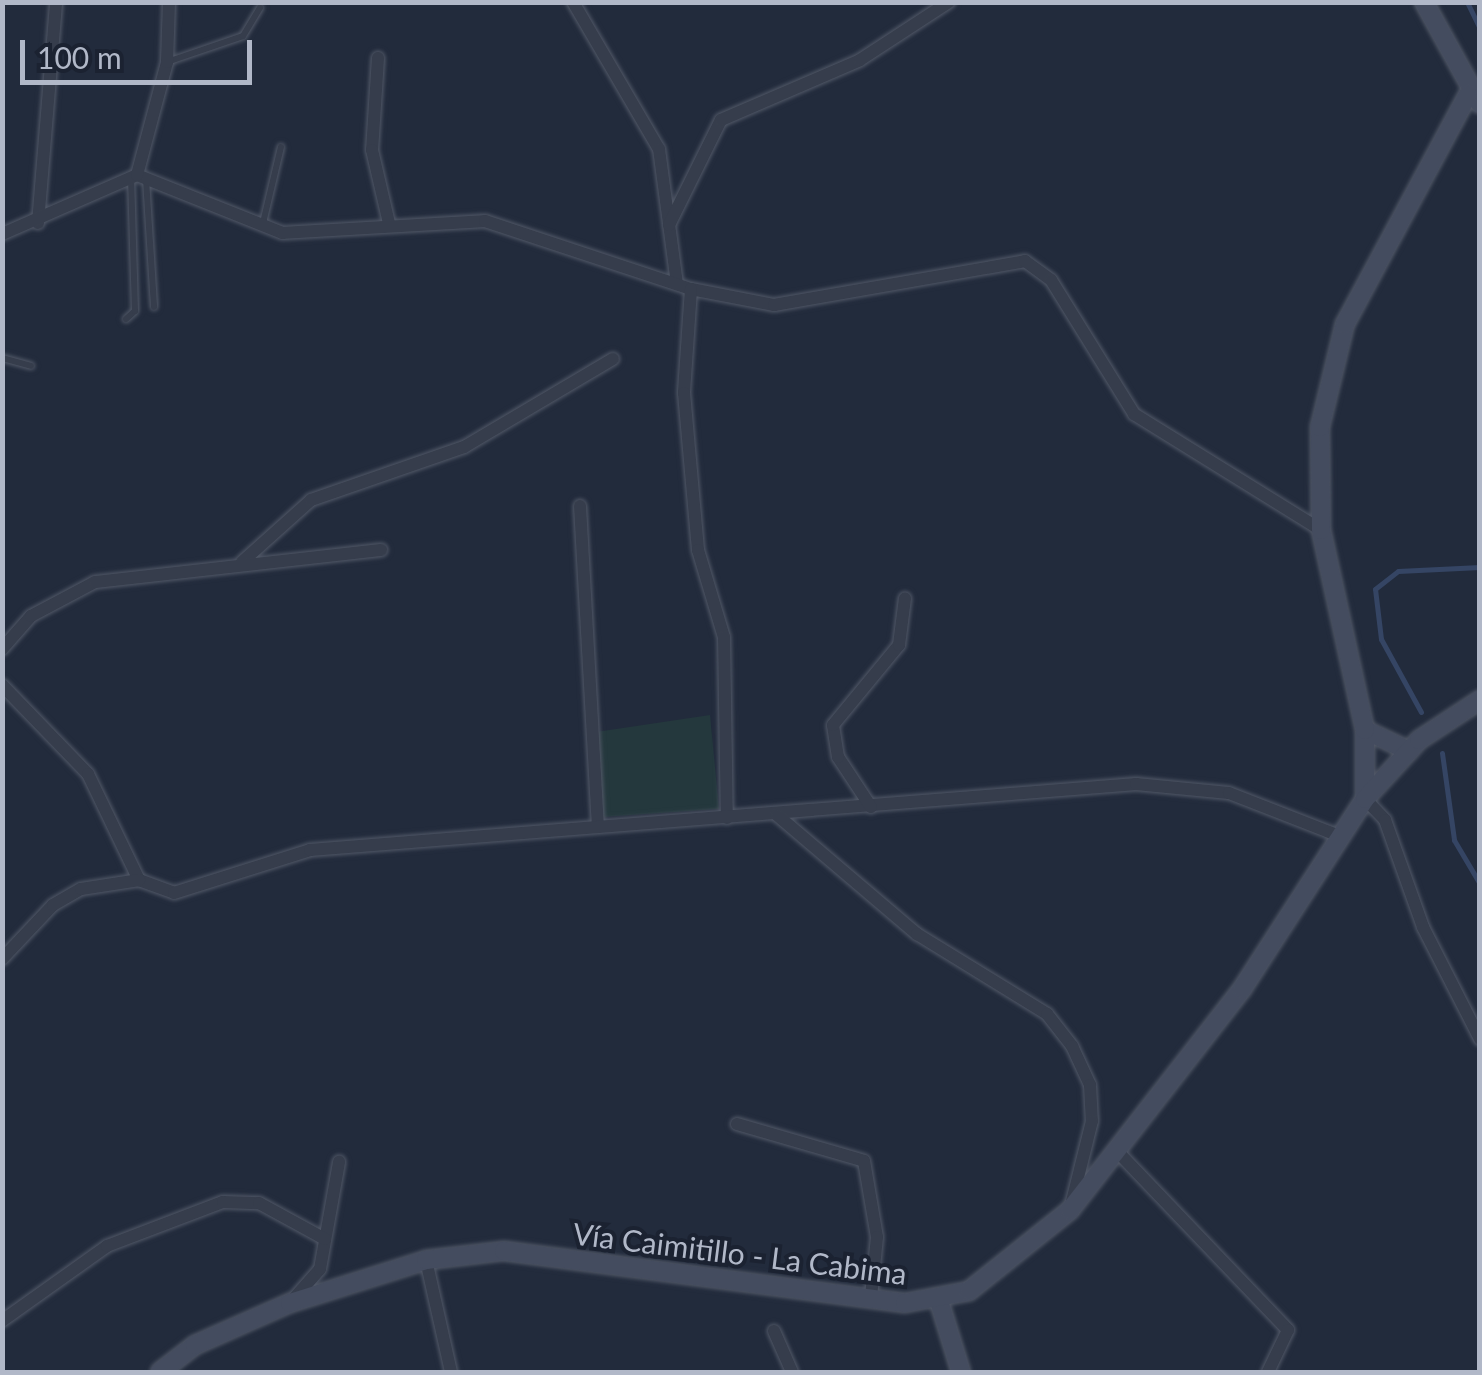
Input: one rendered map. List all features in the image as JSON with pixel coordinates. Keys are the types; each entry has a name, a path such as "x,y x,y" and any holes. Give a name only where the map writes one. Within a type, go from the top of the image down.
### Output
{"street":[{"path":"38,223 56,2"},
{"path":"138,177 166,62 168,2"},
{"path":"572,2 659,149 677,284"},
{"path":"670,224 721,120 860,60 949,2"},
{"path":"1424,2 1474,100 1345,324 1320,428 1320,530 1365,730 1365,799 1385,820 1423,926 1480,1039"},
{"path":"378,58 372,150 389,224"},
{"path":"2,234 38,223 138,177 262,226 322,234 389,224 485,222 691,290 774,305 1025,261 1052,280 1134,414 1320,530"},
{"path":"691,290 684,394 698,550 724,636 727,818"},
{"path":"242,562 311,500 464,447 612,358"},
{"path":"580,506 598,826"},
{"path":"2,649 31,616 96,582 242,562 381,550"},
{"path":"870,807 838,757 834,725 898,645 906,598"},
{"path":"2,686 88,774 138,880"},
{"name":"Vía Caimitillo - La Cabima","path":"160,1372 196,1345 290,1303 426,1260 504,1251 871,1298 939,1301 1007,1264 1070,1210 1242,989 1365,799 1414,746 1456,712 1480,700"},
{"path":"1365,730 1414,746"},
{"path":"2,959 53,905 81,889 138,880 174,893 310,850 1172,786 1229,792 1342,837"},
{"path":"778,815 918,934 1047,1014 1072,1046 1090,1086 1092,1121 1070,1210"},
{"path":"737,1124 864,1161 877,1236 871,1298"},
{"path":"1116,1150 1288,1330 1268,1372"},
{"path":"290,1303 320,1269 339,1162"},
{"path":"2,1321 107,1246 224,1202 259,1203 325,1239"},
{"path":"426,1260 451,1372"},
{"path":"939,1301 956,1371"},
{"path":"774,1332 792,1372"}],"lane":[{"path":"166,62 243,36 260,8"},
{"path":"262,226 282,147"},
{"path":"138,177 154,307"},
{"path":"126,319 135,311 138,177"},
{"path":"2,358 31,366"}],"green space":[{"path":"710,715 719,809 602,817 596,732"}],"waterway":[{"path":"1467,2 1480,29"},
{"path":"1421,712 1381,639 1375,589 1398,571 1480,567"},
{"path":"1442,753 1454,840 1480,884"}]}
